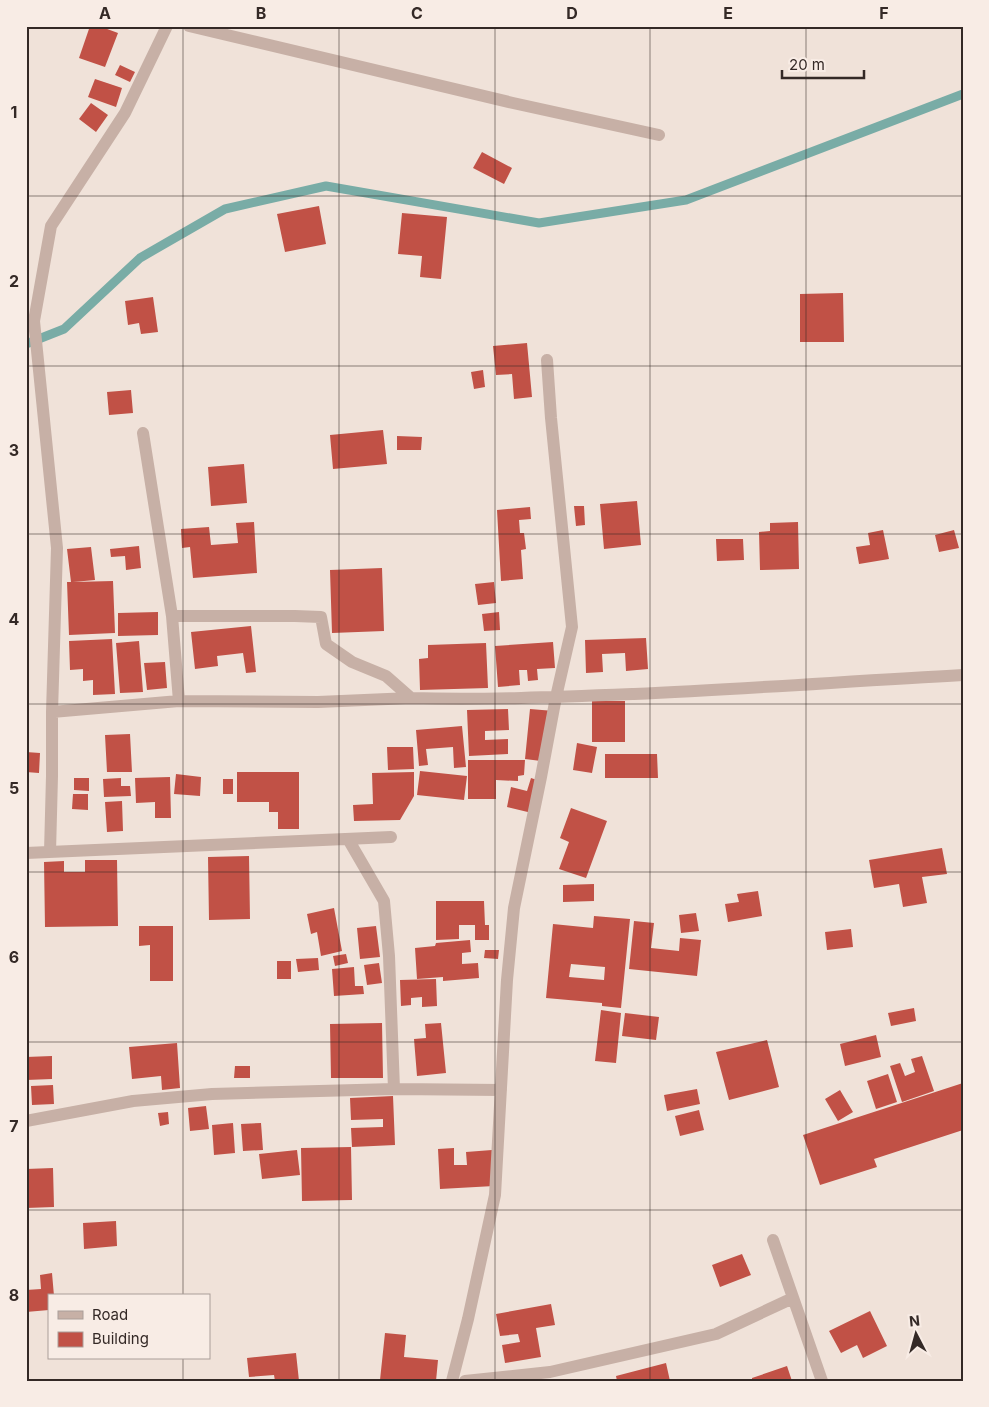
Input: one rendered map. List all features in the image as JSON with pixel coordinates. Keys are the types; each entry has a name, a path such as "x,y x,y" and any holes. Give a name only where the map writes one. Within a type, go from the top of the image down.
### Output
{"street":[{"path":"50,852 57,548 34,321 51,226 125,113 167,26"},
{"path":"189,26 513,103 659,135"},
{"path":"452,1381 468,1319 495,1195 514,908 556,697 572,627 547,360"},
{"path":"143,433 172,616 179,701"},
{"path":"172,616 321,617 326,644 352,662 386,676 411,698"},
{"path":"52,712 179,701 318,702 411,698 490,700 718,690 963,674"},
{"path":"26,853 391,838"},
{"path":"348,839 384,901 389,956 394,1089"},
{"path":"26,1121 134,1101 212,1094 394,1089 501,1090"},
{"path":"773,1240 822,1381"},
{"path":"465,1381 550,1372 716,1334 793,1298"}],"building":[{"path":"90,26 99,26 118,33 105,67 79,58"},
{"path":"120,65 135,72 130,82 115,75"},
{"path":"95,79 122,88 116,107 88,97"},
{"path":"91,103 108,115 96,132 79,119"},
{"path":"482,152 512,168 504,184 473,168"},
{"path":"319,206 326,244 285,252 277,214"},
{"path":"402,213 447,217 441,279 420,277 422,256 398,254"},
{"path":"843,293 844,342 800,342 800,294"},
{"path":"153,297 158,332 141,334 139,323 128,325 125,301"},
{"path":"527,343 532,397 514,399 512,374 496,375 493,346"},
{"path":"483,370 485,387 474,389 471,372"},
{"path":"131,390 133,413 109,415 107,392"},
{"path":"383,430 387,464 333,469 330,435"},
{"path":"397,436 422,437 421,450 397,450"},
{"path":"244,464 247,503 211,506 208,467"},
{"path":"637,501 641,545 604,549 600,504"},
{"path":"574,506 584,506 585,525 576,526"},
{"path":"530,507 531,519 519,520 520,533 524,533 526,549 521,550 523,579 501,581 497,510"},
{"path":"254,522 257,573 193,578 190,547 182,548 181,529 209,527 211,545 238,543 236,523"},
{"path":"798,522 799,569 760,570 759,532 770,531 770,523"},
{"path":"883,530 889,559 859,564 856,547 870,545 868,533"},
{"path":"954,530 959,548 939,552 935,535"},
{"path":"716,539 743,539 744,560 717,561"},
{"path":"139,546 141,568 126,570 125,556 111,557 110,549"},
{"path":"91,547 95,580 73,582 113,581 115,633 69,635 67,582 71,582 67,549"},
{"path":"382,568 384,631 332,633 330,570"},
{"path":"494,582 496,603 478,605 475,584"},
{"path":"158,612 158,635 118,636 118,613"},
{"path":"499,612 500,630 484,631 482,614"},
{"path":"251,626 256,672 246,673 243,653 217,656 218,666 195,669 191,632"},
{"path":"646,638 648,669 626,671 625,653 602,654 603,672 586,673 585,640"},
{"path":"112,639 115,694 93,695 93,680 83,681 83,669 70,670 69,641"},
{"path":"139,641 143,692 120,693 116,643"},
{"path":"553,642 555,668 537,669 538,680 528,681 527,670 519,670 520,685 498,687 495,646"},
{"path":"486,643 488,688 420,690 419,659 428,658 428,645"},
{"path":"165,662 167,688 147,690 144,663"},
{"path":"592,701 625,701 625,742 592,742"},
{"path":"508,709 509,730 485,731 485,740 508,739 508,754 469,756 467,710"},
{"path":"530,709 554,711 549,762 525,759"},
{"path":"462,726 466,767 454,768 453,747 426,749 428,765 419,766 416,730"},
{"path":"130,734 132,772 107,772 105,735"},
{"path":"577,743 597,747 592,773 573,770"},
{"path":"387,747 413,747 414,769 388,770"},
{"path":"26,752 40,753 39,773 26,772"},
{"path":"605,754 657,754 658,778 605,778"},
{"path":"468,760 525,760 524,775 518,776 518,781 496,780 496,799 468,799"},
{"path":"420,771 467,776 464,800 417,795"},
{"path":"237,772 299,772 299,829 278,829 278,812 269,812 269,802 237,802"},
{"path":"414,772 414,796 400,820 354,821 353,805 373,804 372,773"},
{"path":"176,774 201,777 200,796 174,794"},
{"path":"170,777 171,818 155,818 155,802 136,803 135,778"},
{"path":"74,778 89,778 89,791 74,790"},
{"path":"121,778 121,786 130,786 131,796 104,797 103,779"},
{"path":"531,778 543,782 536,814 507,807 511,787 527,791"},
{"path":"223,779 233,779 233,794 223,794"},
{"path":"73,794 88,794 88,810 72,809"},
{"path":"122,801 123,831 107,832 105,802"},
{"path":"571,808 607,821 586,878 559,869 569,842 560,838"},
{"path":"942,848 947,874 922,877 927,903 903,907 899,884 874,888 869,860"},
{"path":"249,856 250,919 209,920 208,857"},
{"path":"85,860 117,860 118,926 45,927 44,862 64,861 64,872 85,872"},
{"path":"594,884 594,901 563,902 563,885"},
{"path":"758,891 762,916 728,922 725,904 739,902 737,894"},
{"path":"436,901 484,901 485,925 489,925 489,940 475,940 475,925 459,925 459,939 436,940"},
{"path":"334,908 342,951 321,956 317,932 311,934 307,914"},
{"path":"696,913 699,931 681,933 679,915"},
{"path":"594,916 630,919 621,1008 602,1006 602,1003 546,998 553,924 593,928","holes":["571,964 605,967 604,980 569,977"]},
{"path":"634,921 654,923 651,948 679,951 680,938 701,940 697,976 629,969"},
{"path":"139,926 173,926 173,981 150,981 150,945 139,946"},
{"path":"376,926 380,957 360,959 357,928"},
{"path":"851,929 853,947 827,950 825,932"},
{"path":"470,940 471,952 462,953 462,964 478,963 479,978 443,981 443,977 417,979 415,948 435,946 436,943"},
{"path":"485,950 499,950 498,959 484,958"},
{"path":"346,954 348,963 335,966 333,956"},
{"path":"318,958 319,970 298,972 296,959"},
{"path":"277,961 291,961 291,979 277,979"},
{"path":"379,963 382,983 367,985 364,965"},
{"path":"354,967 355,986 363,986 364,994 334,996 332,969"},
{"path":"436,979 437,1006 422,1007 422,997 411,998 411,1005 401,1006 400,980"},
{"path":"914,1008 916,1021 891,1026 888,1013"},
{"path":"601,1010 621,1013 616,1063 595,1061"},
{"path":"625,1013 659,1017 656,1040 622,1036"},
{"path":"382,1023 383,1078 331,1078 330,1024"},
{"path":"441,1023 446,1073 417,1076 414,1039 426,1038 425,1024"},
{"path":"876,1035 881,1057 845,1066 840,1044"},
{"path":"767,1040 779,1087 729,1100 716,1052"},
{"path":"177,1043 180,1088 162,1090 161,1076 132,1079 129,1047"},
{"path":"52,1056 52,1079 26,1080 26,1057"},
{"path":"922,1056 934,1091 902,1102 890,1066 900,1063 905,1076 915,1072 911,1059"},
{"path":"235,1066 250,1066 250,1078 234,1078"},
{"path":"888,1074 897,1102 876,1109 867,1081"},
{"path":"963,1083 963,1130 874,1159 877,1167 820,1185 803,1135"},
{"path":"53,1085 54,1104 32,1105 31,1086"},
{"path":"697,1089 700,1104 667,1111 664,1095"},
{"path":"840,1090 853,1112 838,1121 825,1099"},
{"path":"393,1096 395,1145 352,1147 351,1128 383,1127 383,1119 351,1120 350,1098"},
{"path":"206,1106 209,1129 190,1131 188,1108"},
{"path":"699,1110 704,1130 680,1136 675,1116"},
{"path":"168,1112 169,1124 160,1126 158,1113"},
{"path":"233,1123 235,1153 214,1155 212,1125"},
{"path":"261,1123 263,1150 243,1151 241,1124"},
{"path":"351,1147 352,1200 302,1201 301,1148"},
{"path":"454,1148 454,1165 467,1165 466,1152 492,1150 494,1186 440,1189 438,1149"},
{"path":"297,1150 300,1175 262,1179 259,1154"},
{"path":"53,1168 54,1207 26,1208 26,1169"},
{"path":"116,1221 117,1246 84,1249 83,1223"},
{"path":"742,1254 751,1275 720,1287 712,1265"},
{"path":"52,1273 54,1294 48,1294 48,1310 26,1312 26,1290 41,1289 40,1275"},
{"path":"551,1304 555,1325 536,1328 541,1357 505,1363 502,1345 520,1342 518,1334 500,1336 496,1314"},
{"path":"870,1311 887,1346 863,1358 857,1345 841,1353 829,1331"},
{"path":"385,1333 406,1335 404,1357 438,1360 436,1381 380,1380"},
{"path":"296,1353 299,1381 275,1381 274,1375 249,1377 247,1358"},
{"path":"666,1363 670,1381 617,1381 616,1376"},
{"path":"787,1366 792,1381 752,1381 752,1378"}],"waterway":[{"path":"26,344 64,329 140,258 225,209 326,186 539,223 686,200 963,94"}]}
